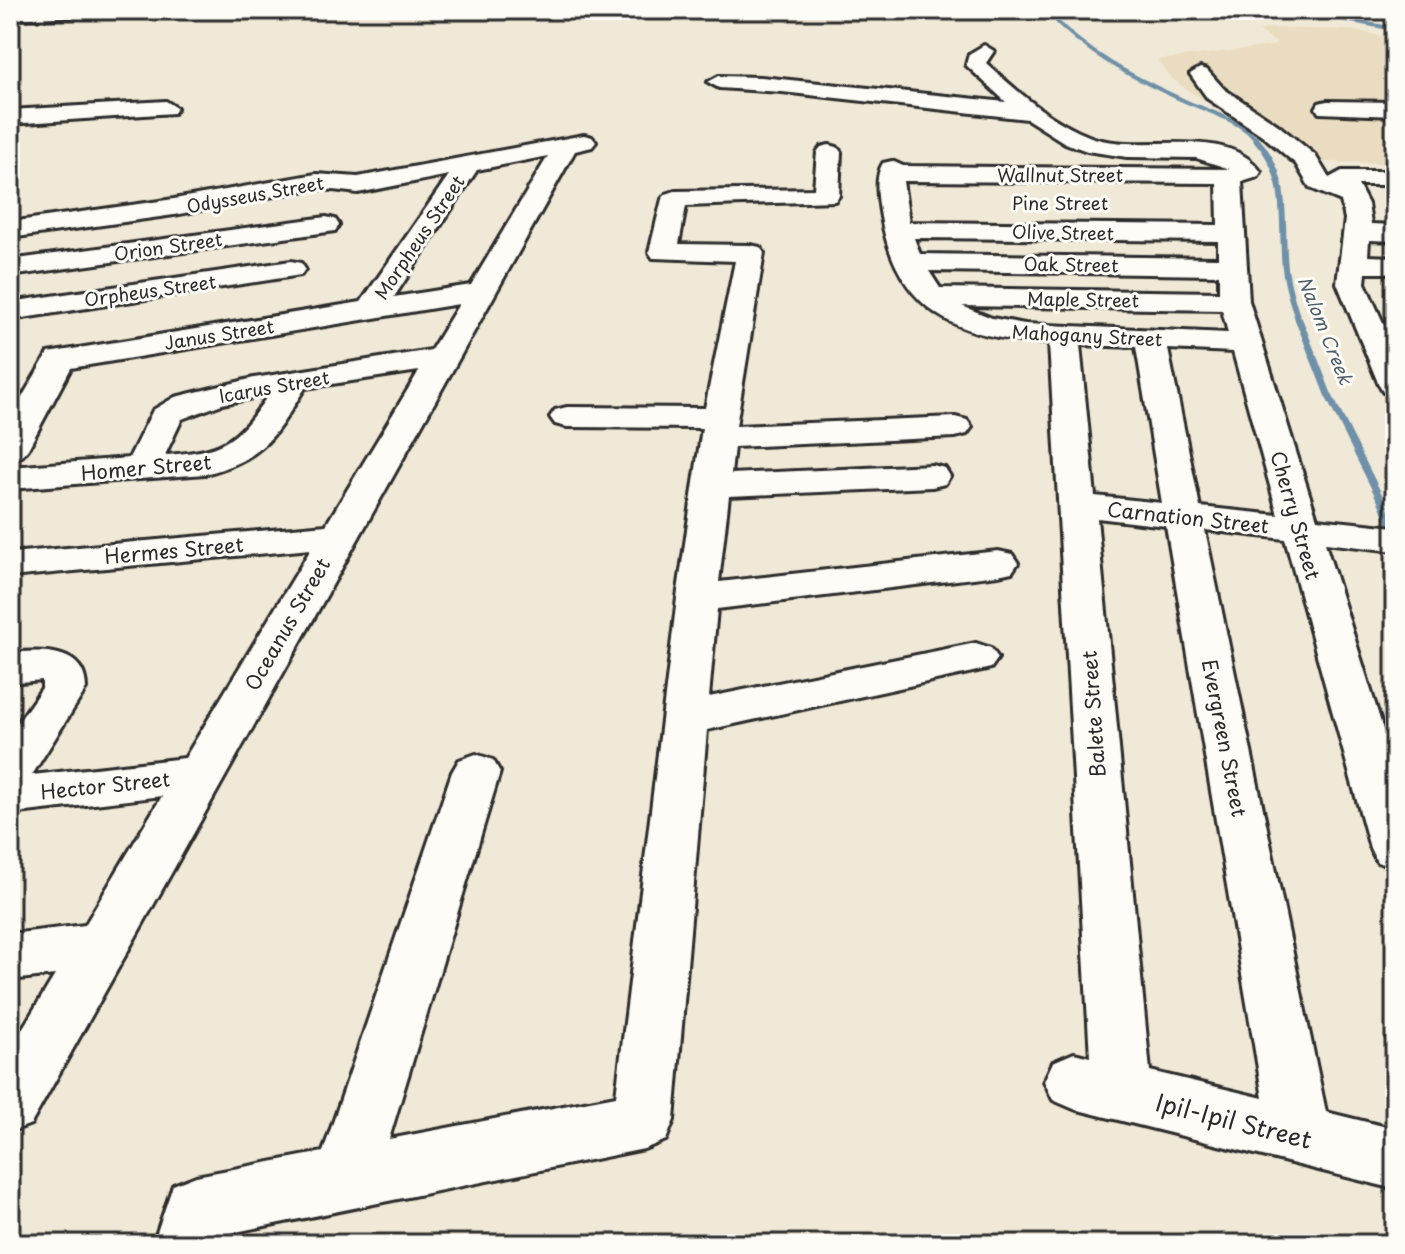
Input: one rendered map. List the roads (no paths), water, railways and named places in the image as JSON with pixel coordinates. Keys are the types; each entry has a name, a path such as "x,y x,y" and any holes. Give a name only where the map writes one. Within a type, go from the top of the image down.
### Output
{"street":[{"path":"10,13 79,10"},
{"path":"984,51 976,58 976,65 1075,139 1096,146 1208,153 1240,164 1249,172 1243,176 1226,230"},
{"path":"1200,74 1216,94 1270,130 1306,160 1319,183 1357,203 1395,233"},
{"path":"719,82 791,84 885,98 978,105 1039,114"},
{"path":"10,117 166,108"},
{"path":"1327,108 1395,109"},
{"name":"Odysseus Street","path":"10,230 174,207 316,181 358,185 580,143"},
{"name":"Oceanus Street","path":"10,1104 479,292 580,143"},
{"path":"186,1244 196,1208 644,1120 697,598 719,428 750,253 663,252 675,199 826,196 829,152"},
{"name":"Morpheus Street","path":"371,309 468,165"},
{"name":"Wallnut Street","path":"891,170 1226,230"},
{"name":"Mahogany Street","path":"891,170 889,201 896,230 932,297 959,316 1025,333 1246,343"},
{"path":"1357,203 1395,178"},
{"path":"242,330 358,185"},
{"path":"889,201 920,201"},
{"path":"1357,203 1351,283 1358,302 1385,339 1395,383"},
{"name":"Orion Street","path":"10,268 326,225"},
{"name":"Olive Street","path":"896,230 1226,230"},
{"name":"Oak Street","path":"911,262 1226,230"},
{"name":"Maple Street","path":"932,297 1226,230"},
{"name":"Cherry Street","path":"1226,230 1246,343 1395,848"},
{"path":"1351,264 1395,265"},
{"name":"Orpheus Street","path":"10,311 291,269"},
{"name":"Janus Street","path":"10,449 59,360 479,292"},
{"path":"1358,302 1395,302"},
{"name":"Balete Street","path":"1064,335 1077,505 1098,1087"},
{"name":"Evergreen Street","path":"1150,339 1300,1136"},
{"name":"Icarus Street","path":"143,467 167,415 173,410 223,394 441,358"},
{"name":"Homer Street","path":"10,478 205,463 233,456 251,443 293,382"},
{"path":"567,417 719,428 955,427"},
{"path":"712,486 932,476"},
{"name":"Carnation Street","path":"1077,505 1386,538"},
{"name":"Hermes Street","path":"10,565 338,535"},
{"path":"697,598 998,563"},
{"path":"685,718 976,658"},
{"path":"10,668 52,665 61,670 66,678 64,689 10,771"},
{"path":"345,1179 476,772"},
{"name":"Hector Street","path":"10,796 201,774"},
{"path":"10,957 100,946"},
{"name":"Ipil-Ipil Street","path":"1098,1087 1395,1159"}],"waterway":[{"name":"Nalom Creek","path":"1046,10 1077,40 1111,64 1167,93 1216,113 1256,139"},
{"path":"1292,10 1395,29"},
{"name":"Nalom Creek","path":"1256,139 1275,169 1279,184 1286,275 1299,322"},
{"name":"Nalom Creek","path":"1299,320 1328,394 1383,504 1395,536"}]}
